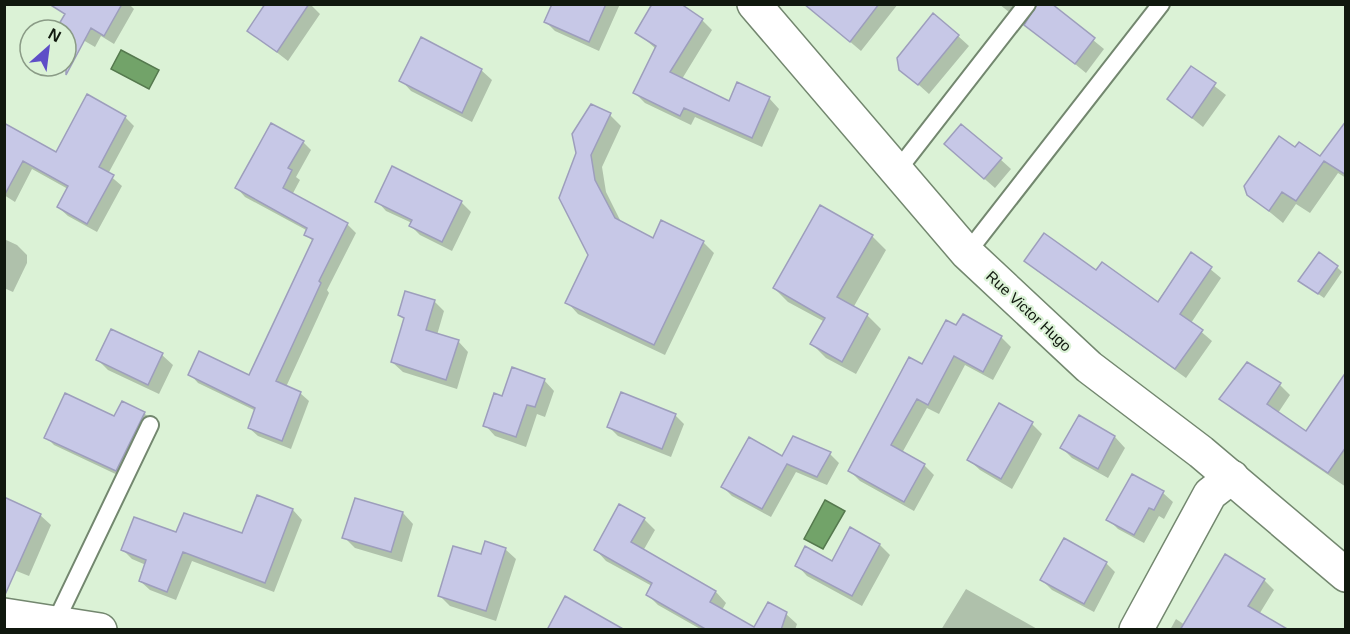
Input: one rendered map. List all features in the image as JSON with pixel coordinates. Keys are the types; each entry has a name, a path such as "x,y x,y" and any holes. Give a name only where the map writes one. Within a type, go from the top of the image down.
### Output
{"street":[{"name":"Rue Victor Hugo","path":"754,4 967,253 1089,367 1232,477 1346,575"},
{"path":"1136,630 1210,494 1232,477"},
{"path":"4,615 100,630"}],"lane":[{"path":"897,171 1027,4"},
{"path":"967,253 1161,4"},
{"path":"55,623 150,425"}],"shaded area":[{"path":"121,50 159,70 149,89 111,69"},
{"path":"825,500 845,511 823,549 804,539"}],"building":[{"path":"49,4 122,4 104,36 91,28 78,52 78,18 63,18 65,14"},
{"path":"265,4 309,4 277,52 247,31"},
{"path":"552,4 606,4 589,42 544,22"},
{"path":"652,4 681,4 703,19 670,72 729,101 737,82 770,97 752,138 684,108 680,116 633,93 656,46 635,33"},
{"path":"804,4 879,4 850,42"},
{"path":"1037,4 1052,4 1095,38 1075,64 1024,25"},
{"path":"933,13 959,35 918,85 899,70 897,58"},
{"path":"421,37 482,69 462,113 399,81"},
{"path":"1191,66 1216,83 1192,118 1167,99"},
{"path":"87,94 126,116 99,167 114,175 87,224 57,207 68,186 23,161 4,196 4,123 56,152"},
{"path":"591,104 611,113 591,155 595,180 615,218 653,238 661,220 704,241 654,345 565,303 588,255 559,198 576,153 572,134"},
{"path":"1346,121 1346,175 1324,161 1296,201 1282,192 1269,211 1247,195 1244,186 1279,136 1295,147 1299,142 1320,156"},
{"path":"271,123 304,141 288,168 292,170 283,188 348,223 319,281 321,283 276,381 301,392 282,441 248,428 255,408 188,375 199,351 249,375 313,239 304,235 307,228 235,188"},
{"path":"961,124 1002,158 984,179 944,144"},
{"path":"392,166 462,201 442,242 409,226 412,220 375,202"},
{"path":"820,205 873,235 837,297 868,314 842,362 810,344 825,318 773,288"},
{"path":"1044,233 1096,270 1102,262 1158,302 1191,252 1212,267 1180,314 1203,330 1175,369 1024,261"},
{"path":"1319,252 1338,266 1318,294 1298,281"},
{"path":"405,291 435,300 426,330 459,340 446,380 391,362 404,318 398,315"},
{"path":"963,314 1002,336 983,372 954,356 928,405 917,399 891,445 925,464 904,502 848,471 909,357 922,364 946,320 956,325"},
{"path":"111,329 163,353 148,385 96,360"},
{"path":"1247,362 1281,383 1267,404 1306,431 1346,372 1346,447 1328,473 1219,399"},
{"path":"512,367 545,379 535,407 527,405 516,437 483,426 494,393 502,396"},
{"path":"621,392 676,414 662,449 607,427"},
{"path":"65,393 114,416 122,401 145,412 116,471 44,438"},
{"path":"999,403 1033,422 1001,479 967,460"},
{"path":"1079,415 1115,436 1098,469 1060,448"},
{"path":"793,436 831,452 817,477 787,464 762,509 721,487 749,437 782,456"},
{"path":"1132,474 1164,491 1154,510 1149,508 1134,535 1106,520"},
{"path":"257,495 293,509 265,583 183,552 167,592 139,581 146,560 121,550 134,517 176,532 184,513 242,533"},
{"path":"4,497 41,514 4,597"},
{"path":"355,498 403,512 391,552 342,538"},
{"path":"619,504 645,518 631,542 716,591 710,602 754,627 768,602 787,612 781,630 707,630 646,595 652,583 594,550"},
{"path":"850,527 880,544 852,596 795,566 805,546 832,561"},
{"path":"1064,538 1107,562 1084,604 1040,580"},
{"path":"485,541 506,548 486,611 438,596 453,546 481,554"},
{"path":"1225,554 1265,579 1248,606 1289,630 1180,630"},
{"path":"565,596 625,630 547,630"}]}
